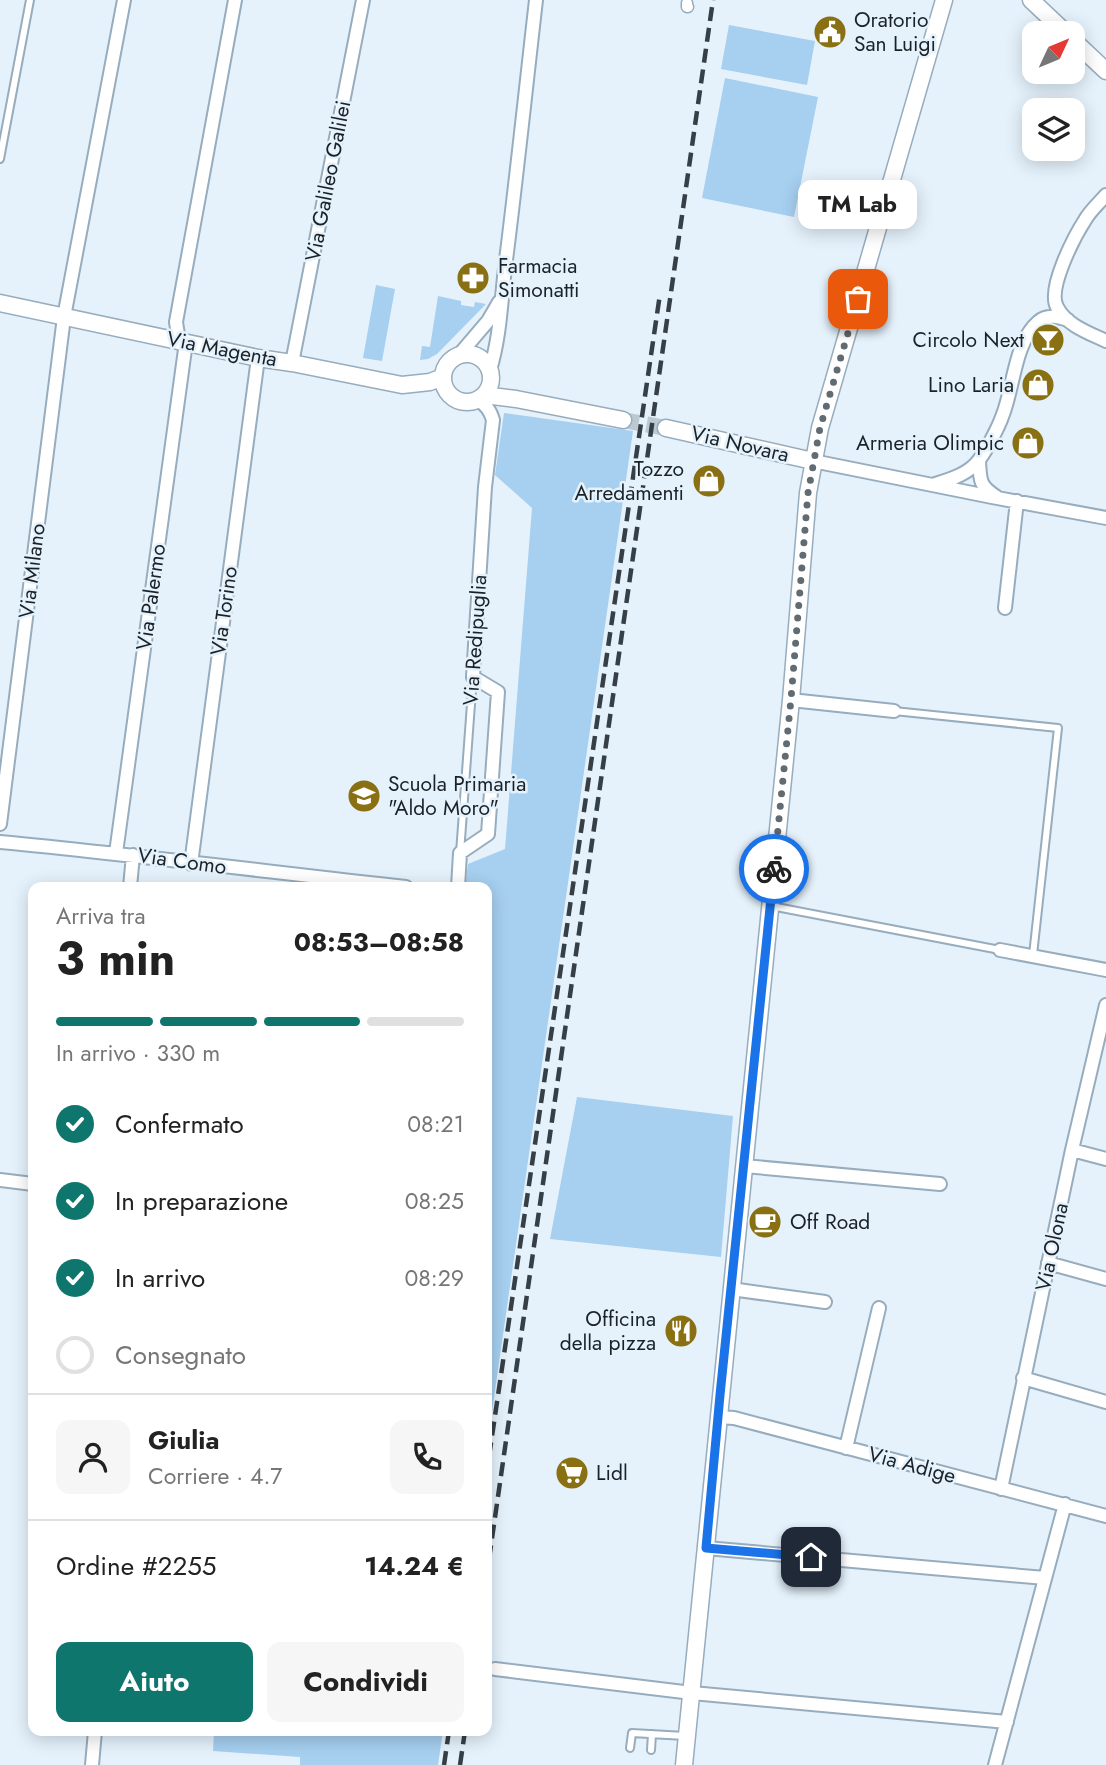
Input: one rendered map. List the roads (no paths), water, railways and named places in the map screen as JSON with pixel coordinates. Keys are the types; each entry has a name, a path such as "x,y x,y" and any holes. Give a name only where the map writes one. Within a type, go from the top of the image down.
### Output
{"street":[{"name":"Via Milano","path":"0,824 64,317 124,0"},
{"name":"Via Palermo","path":"116,853 177,340 176,321 235,0"},
{"name":"Via Galileo Galilei","path":"292,363 363,0"},
{"path":"402,385 469,402 480,397 490,385 499,334 536,0"},
{"path":"684,1765 771,906 808,493 820,428 944,0"},
{"path":"1031,0 1053,21"},
{"path":"1085,51 1106,71"},
{"path":"1068,320 1056,306 1054,290 1063,263 1085,220 1106,195"},
{"path":"454,398 444,385 443,377 448,364 488,321 501,299"},
{"name":"Via Magenta","path":"0,303 258,358 402,385 430,382 443,377"},
{"path":"931,485 955,477 979,460 1002,417 1023,342 1039,321 1053,316 1068,320 1106,341"},
{"path":"459,355 481,358 490,374 516,399"},
{"name":"Via Torino","path":"191,864 258,358"},
{"path":"480,397 516,399 623,420"},
{"name":"Via Redipuglia","path":"473,677 485,487 493,420 491,412 480,397"},
{"name":"Via Novara","path":"666,428 813,461"},
{"path":"979,460 983,486 1000,499"},
{"path":"813,461 1106,518"},
{"path":"1005,608 1017,501"},
{"path":"460,852 488,834 498,692 473,677"},
{"path":"791,699 894,711"},
{"name":"Via Como","path":"0,842 359,882"},
{"name":"Via Redipuglia","path":"458,882 460,852"},
{"path":"130,882 133,855"},
{"path":"1000,950 1106,970"},
{"name":"Via Olona","path":"1001,1489 1072,1150 1106,1005"},
{"path":"1072,1150 1106,1159"},
{"path":"744,1166 940,1185"},
{"path":"0,1180 28,1183"},
{"path":"1048,1263 1106,1279"},
{"path":"731,1289 825,1302"},
{"path":"846,1448 879,1308"},
{"path":"1023,1378 1106,1402"},
{"name":"Via Adige","path":"718,1417 734,1418 1106,1516"},
{"path":"995,1765 1065,1504"},
{"path":"706,1548 1045,1578"},
{"path":"495,1669 692,1693 1007,1722"},
{"path":"92,1765 95,1736"}],"lane":[{"path":"0,159 30,0"},
{"name":"Via Redipuglia","path":"460,852 473,677"},
{"path":"894,711 1058,729 1033,956"},
{"path":"771,906 1000,950"},
{"path":"630,1748 632,1733 687,1736"},
{"path":"651,1750 652,1734"}],"tunnel":[{"path":"623,420 666,428"}],"railway":[{"path":"492,1538 713,0"},
{"path":"492,1436 660,294"},
{"path":"444,1765 448,1736"},
{"path":"460,1765 464,1736"}],"place":[{"name":"Oratorio San Luigi","path":"830,32"},
{"name":"Farmacia Simonatti","path":"473,278"},
{"name":"TM Lab","path":"858,299"},
{"name":"Circolo Next","path":"1048,340"},
{"name":"Lino Laria","path":"1038,385"},
{"name":"Armeria Olimpic","path":"1028,443"},
{"name":"Tozzo Arredamenti","path":"709,481"},
{"name":"Scuola Primaria \"Aldo Moro\"","path":"364,796"},
{"name":"Off Road","path":"765,1222"},
{"name":"Officina della pizza","path":"681,1331"},
{"name":"Lidl","path":"572,1473"}]}
